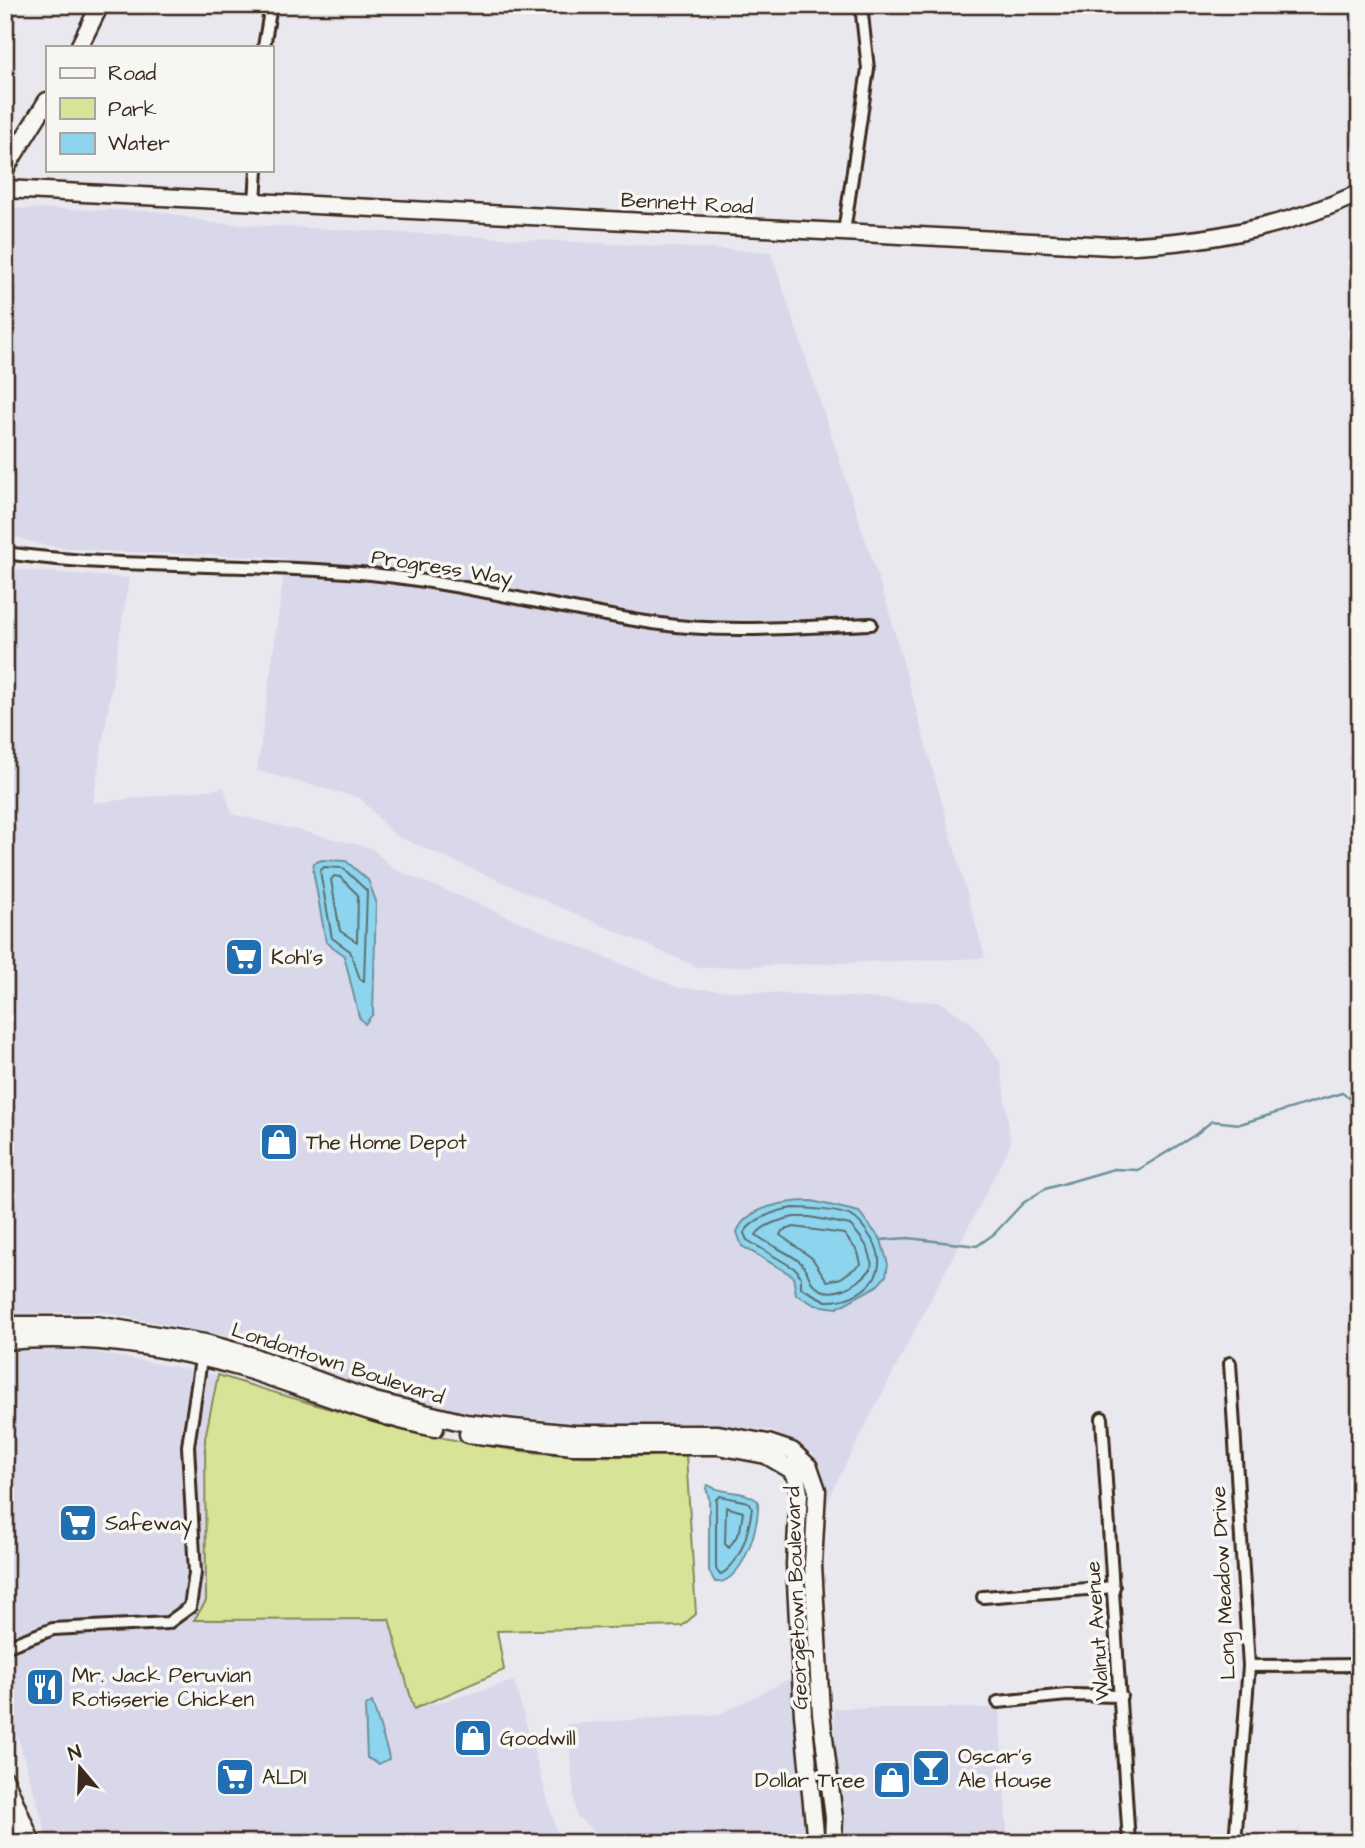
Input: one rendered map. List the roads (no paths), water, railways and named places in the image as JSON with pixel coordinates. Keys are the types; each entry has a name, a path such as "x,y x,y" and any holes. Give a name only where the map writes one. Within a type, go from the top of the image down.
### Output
{"street":[{"path":"80,46 100,5"},
{"path":"264,46 271,5"},
{"path":"844,232 868,69 861,5"},
{"path":"5,169 46,103"},
{"path":"255,202 257,172"},
{"name":"Bennett Road","path":"5,189 1142,245 1235,233 1288,220 1360,193"},
{"name":"Progress Way","path":"5,553 102,564 372,574 443,584 653,623 706,629 871,624"},
{"name":"Londontown Boulevard","path":"5,1325 96,1325 203,1350"},
{"name":"Londontown Boulevard","path":"5,1341 72,1340 249,1355 374,1401 466,1423 547,1433 688,1433 743,1444"},
{"path":"5,1647 53,1629 168,1623 190,1607 195,1573 188,1446 203,1350"},
{"name":"Long Meadow Drive","path":"1230,1363 1249,1666 1235,1843"},
{"name":"Walnut Avenue","path":"1102,1418 1129,1843"},
{"name":"Georgetown Boulevard","path":"743,1444 777,1459 790,1469 798,1483 795,1564 803,1715 816,1843"},
{"name":"Georgetown Boulevard","path":"743,1444 792,1451 809,1467 815,1479 813,1564 819,1688 834,1843"},
{"path":"983,1597 1114,1587"},
{"path":"1249,1666 1360,1665"},
{"path":"998,1702 1067,1695 1121,1696"},
{"path":"5,1779 32,1843"},
{"path":"5,1797 14,1843"}],"water":[{"path":"322,860 346,861 368,880 376,901 373,1014 365,1024 359,1017 344,955 326,942 313,870 314,863"},
{"path":"812,1201 859,1212 881,1240 888,1264 886,1276 877,1286 837,1308 815,1305 796,1294 793,1276 742,1246 737,1232 742,1223 759,1211 780,1204"},
{"path":"708,1485 758,1501 754,1535 744,1559 730,1577 721,1582 715,1582 709,1571"},
{"path":"372,1702 389,1759 379,1764 367,1758 365,1707"}],"waterway":[{"path":"881,1240 908,1238 977,1246 994,1234 1023,1203 1045,1189 1114,1169 1138,1170 1195,1135 1212,1121 1240,1124 1342,1093 1360,1105"}],"place":[{"name":"Kohl's","path":"244,957"},
{"name":"The Home Depot","path":"279,1142"},
{"name":"Safeway","path":"78,1523"},
{"name":"Mr. Jack Peruvian Rotisserie Chicken","path":"45,1687"},
{"name":"Goodwill","path":"473,1738"},
{"name":"Oscar's Ale House","path":"931,1768"},
{"name":"ALDI","path":"235,1777"},
{"name":"Dollar Tree","path":"892,1780"}]}
